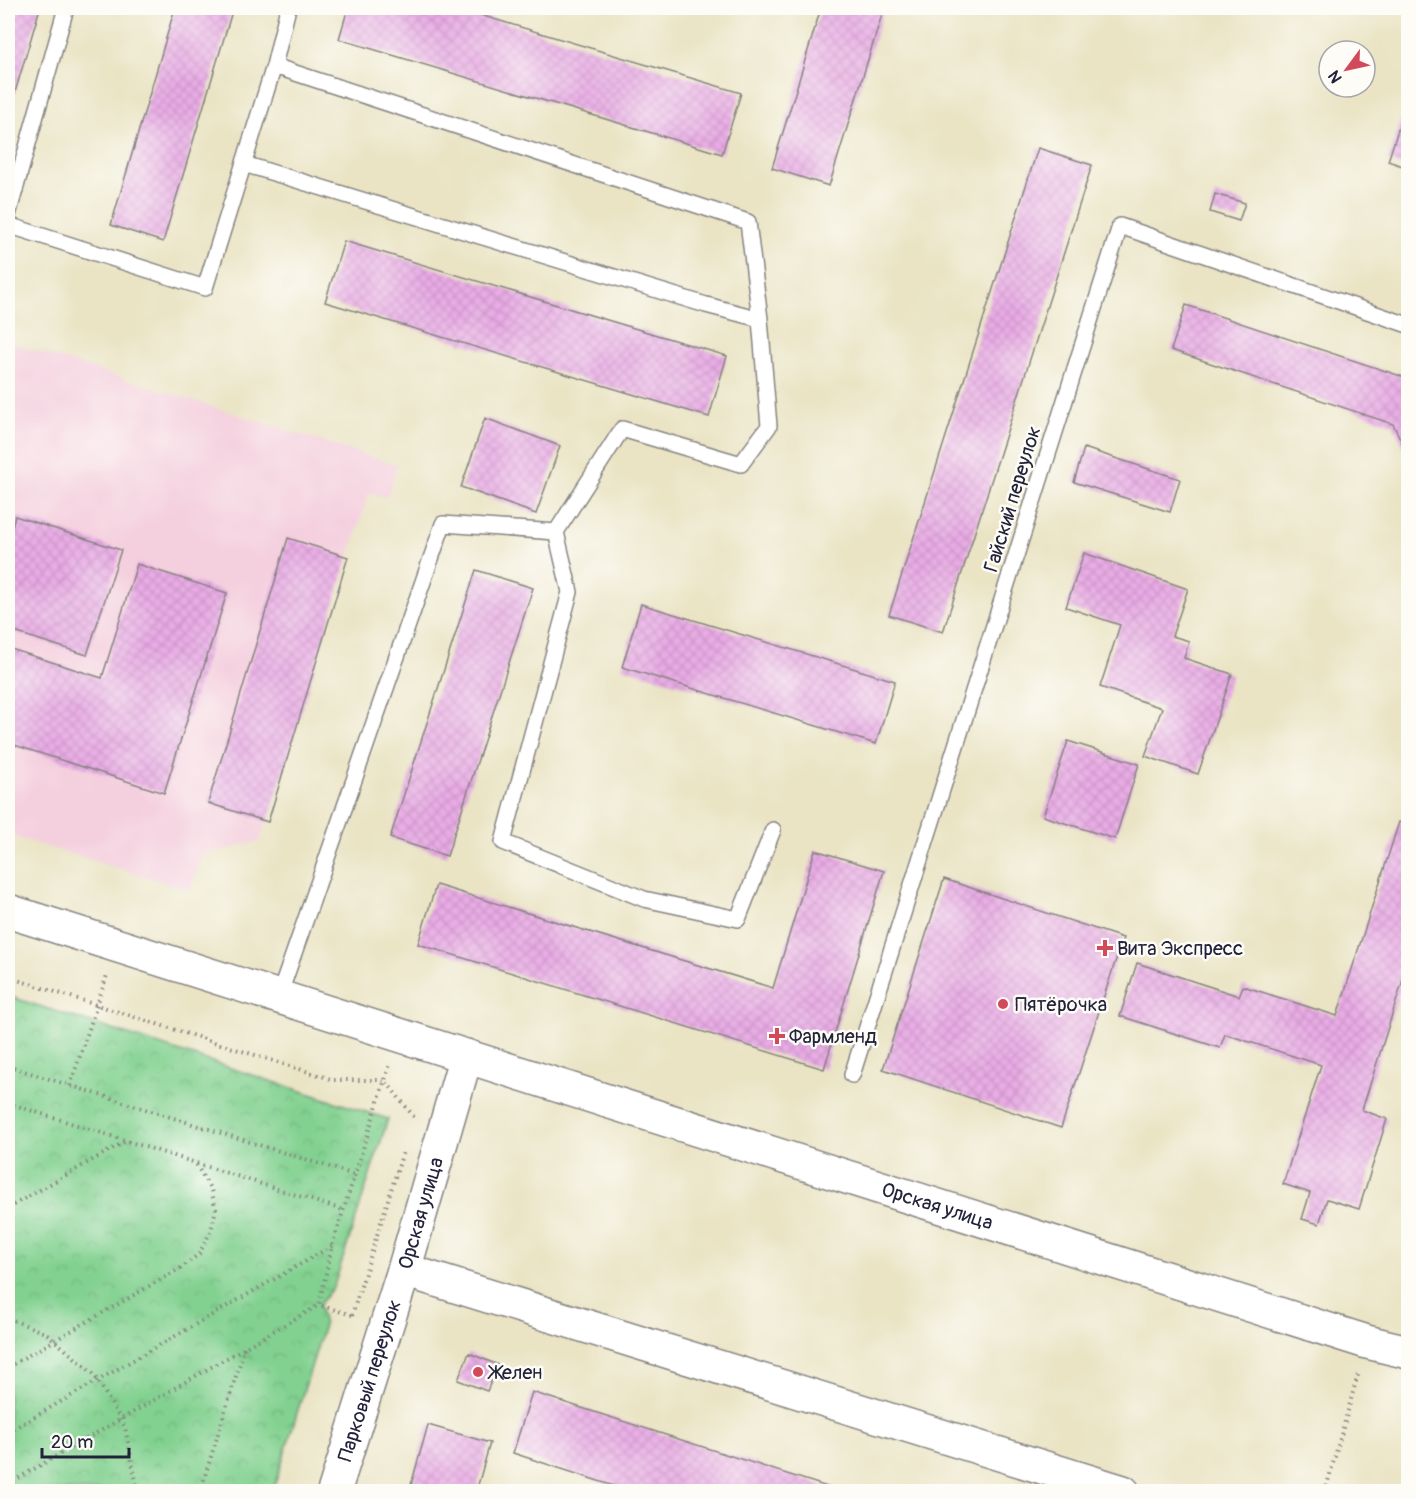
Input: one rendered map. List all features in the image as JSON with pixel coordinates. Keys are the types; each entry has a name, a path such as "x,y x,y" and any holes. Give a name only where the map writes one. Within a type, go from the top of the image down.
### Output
{"street":[{"name":"Орская улица","path":"8,911 1367,1342 1408,1353"},
{"name":"Орская улица","path":"466,1056 404,1270 1123,1491"},
{"name":"Парковый переулок","path":"334,1491 404,1270"}],"lane":[{"path":"8,215 66,8"},
{"path":"8,225 205,288 274,66 288,8"},
{"path":"274,66 748,222 760,319 769,426 741,464 622,429 556,532 570,592 503,842 644,899 738,919 773,830"},
{"path":"244,164 706,305 760,319"},
{"name":"Гайский переулок","path":"852,1075 1120,226 1408,325"},
{"path":"279,996 443,524 556,532"}],"path":[{"path":"70,1086 117,945"},
{"path":"8,977 334,1080 385,1080"},
{"path":"319,1305 332,1246 400,1035"},
{"path":"8,1066 355,1175"},
{"path":"385,1080 414,1117 410,1128"},
{"path":"8,1103 343,1210"},
{"path":"8,1208 127,1141"},
{"path":"352,1315 404,1150"},
{"path":"8,1367 181,1268 199,1254 211,1231 216,1209 212,1190 195,1163"},
{"path":"8,1432 332,1246"},
{"path":"8,1484 319,1305 386,1326"},
{"path":"8,1318 47,1334 94,1374 125,1427 138,1491"},
{"path":"1325,1491 1367,1342"},
{"path":"200,1491 245,1347"}],"shaded area":[{"path":"8,342 397,465 387,497 369,493 260,841 202,855 190,890 8,835"}],"green space":[{"path":"8,996 388,1119 334,1286 319,1305 324,1325 273,1491 8,1491"}],"building":[{"path":"8,8 40,8 8,116"},
{"path":"175,8 233,8 163,242 111,225"},
{"path":"348,8 457,8 741,93 722,154 339,39"},
{"path":"821,8 884,8 829,186 772,168"},
{"path":"1405,108 1408,109 1408,168 1388,161"},
{"path":"1038,148 1092,165 943,632 889,615"},
{"path":"1215,194 1245,203 1239,221 1210,212"},
{"path":"344,241 727,356 709,417 325,302"},
{"path":"1186,305 1407,378 1408,455 1393,424 1171,350"},
{"path":"485,418 560,446 536,514 461,487"},
{"path":"1084,448 1180,479 1170,512 1074,482"},
{"path":"15,516 121,550 87,655 8,630 8,541"},
{"path":"288,538 348,557 268,822 208,803"},
{"path":"1084,553 1188,589 1172,636 1189,641 1184,658 1232,674 1198,774 1145,756 1162,708 1100,687 1120,625 1066,607"},
{"path":"137,564 227,593 164,793 8,743 8,648 102,678"},
{"path":"476,570 533,588 447,856 390,838"},
{"path":"641,604 895,681 876,744 622,667"},
{"path":"1068,741 1139,764 1115,839 1043,816"},
{"path":"1399,822 1408,825 1408,964 1362,1110 1387,1119 1359,1209 1327,1199 1319,1224 1302,1219 1310,1193 1283,1184 1321,1065 1225,1034 1220,1048 1120,1016 1137,963 1239,996 1243,986 1337,1016"},
{"path":"815,850 884,871 824,1069 418,944 436,885 773,988"},
{"name":"Пятёрочка","path":"944,879 1123,938 1061,1128 883,1069"},
{"name":"Желен","path":"469,1353 498,1365 487,1391 458,1380"},
{"path":"532,1392 840,1492 632,1492 513,1453"},
{"path":"428,1425 490,1443 476,1492 409,1492"}],"place":[{"name":"Вита Экспресс","path":"1105,948"},
{"name":"Пятёрочка","path":"1003,1004"},
{"name":"Фармленд","path":"777,1036"},
{"name":"Желен","path":"478,1372"}]}
